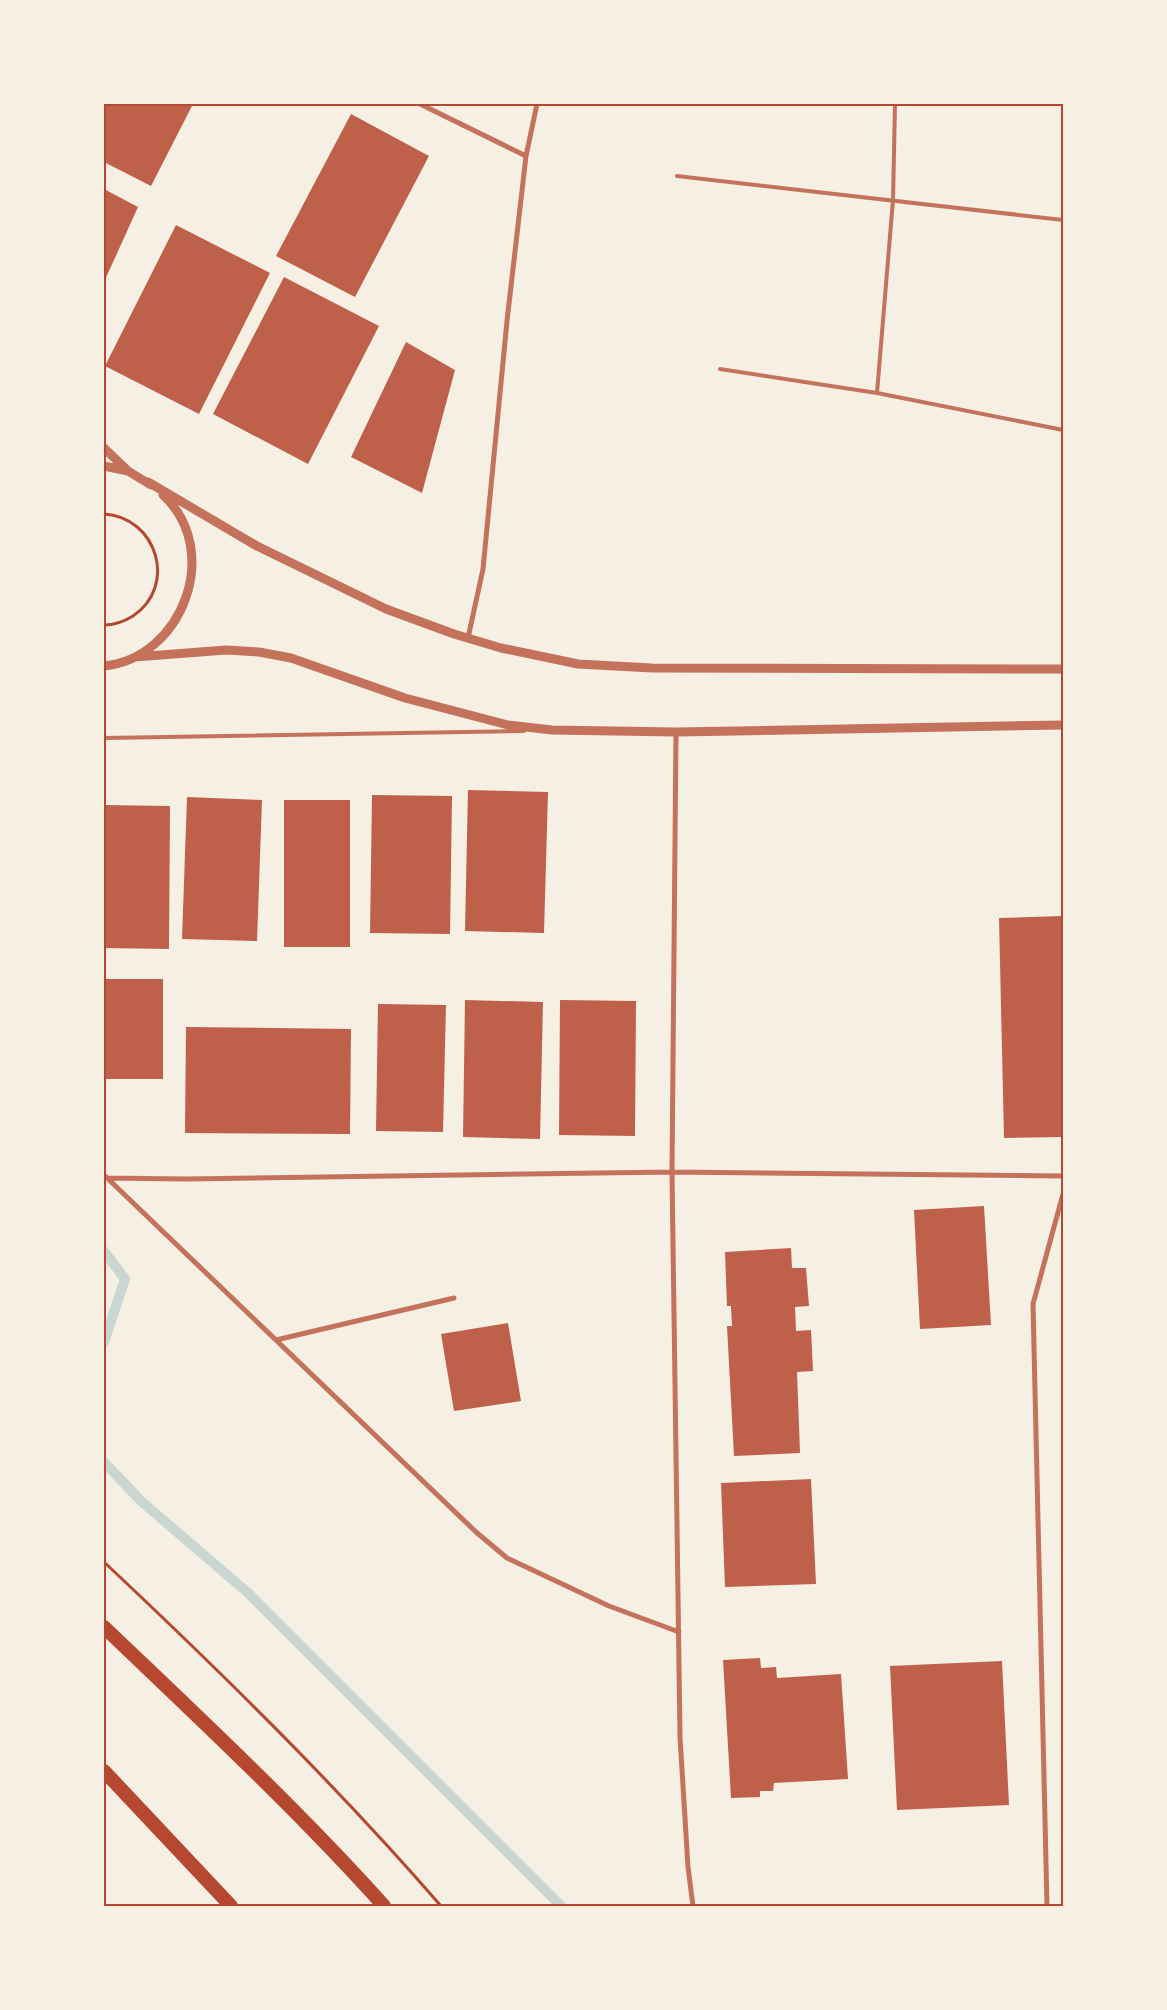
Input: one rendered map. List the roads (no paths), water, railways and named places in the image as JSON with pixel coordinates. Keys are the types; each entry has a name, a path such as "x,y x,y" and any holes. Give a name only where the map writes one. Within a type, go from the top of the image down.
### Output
{"highway":[{"path":"104,1627 259,1775 384,1906"},
{"path":"104,1771 231,1906"}],"street":[{"path":"420,104 526,156"},
{"path":"468,638 483,569 507,322 526,156 537,104"},
{"path":"104,448 128,471 265,550 386,609 501,648 578,664 652,668 1063,669"},
{"path":"104,466 128,471"},
{"path":"135,657 160,640 179,617 190,589 192,558 186,529 171,502 148,482"},
{"path":"104,666 135,657 226,650 260,652 291,658 405,698 508,725 552,730 676,732 1063,725"},
{"path":"676,732 672,1172 680,1737 688,1866 693,1906"},
{"path":"105,1176 185,1179 672,1172 1063,1176"},
{"path":"105,1176 476,1532 507,1558 609,1606 679,1632"},
{"path":"1047,1906 1034,1304 1063,1194"},
{"path":"276,1340 454,1298"}],"lane":[{"path":"877,393 893,200 895,104"},
{"path":"677,176 1063,220"},
{"path":"720,369 877,393 1063,430"},
{"path":"104,738 552,730"}],"waterway":[{"path":"104,1251 125,1279 104,1342"},
{"path":"104,1462 141,1501 247,1592 561,1906"}]}
